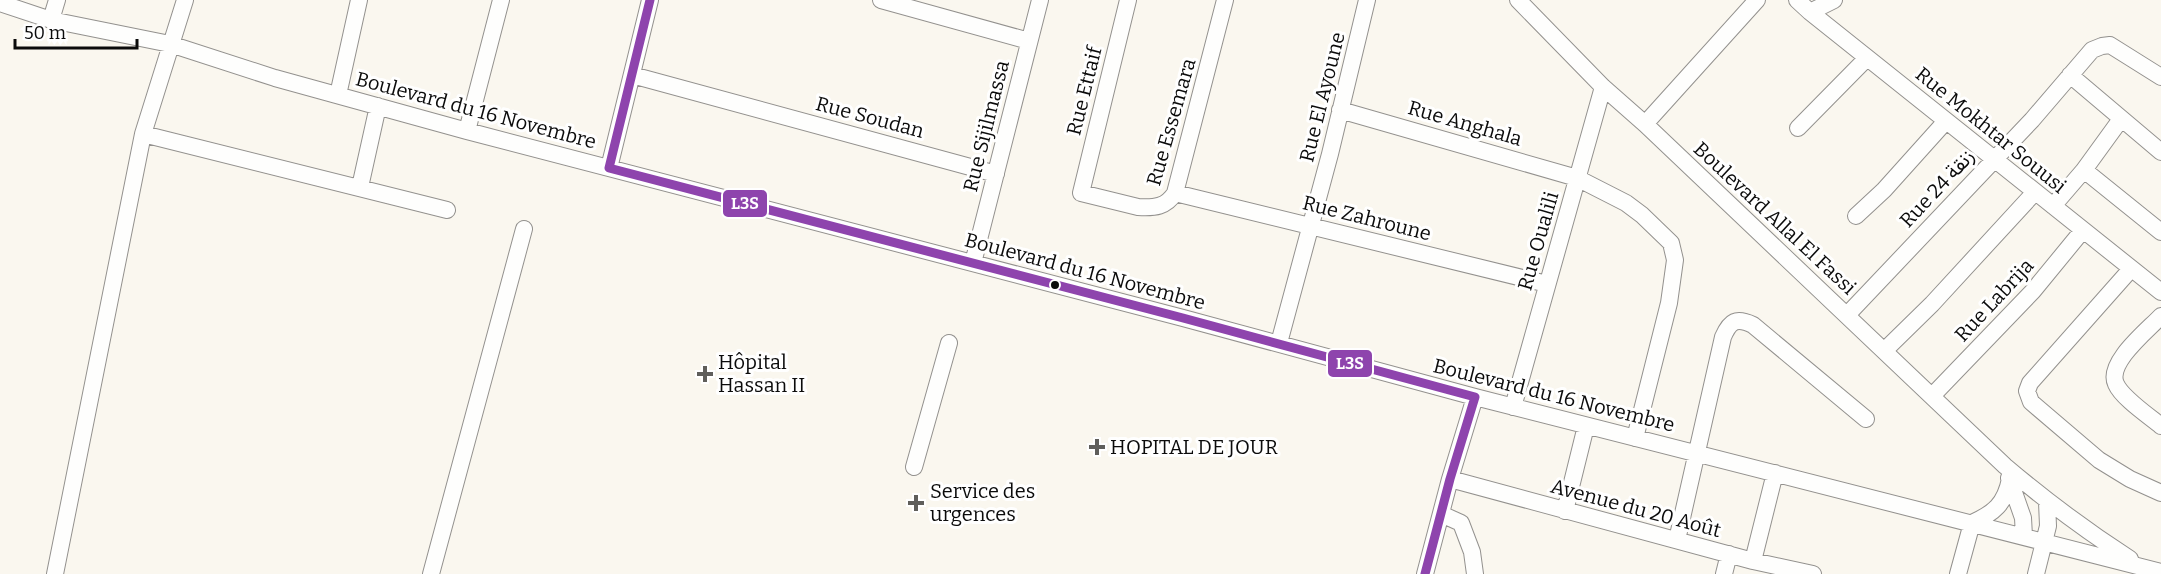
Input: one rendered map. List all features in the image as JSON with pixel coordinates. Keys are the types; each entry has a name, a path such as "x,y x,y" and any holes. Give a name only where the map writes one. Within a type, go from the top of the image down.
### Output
{"street":[{"path":"51,20 57,0"},
{"path":"55,574 143,134 185,0"},
{"path":"338,95 359,0"},
{"path":"467,131 501,0"},
{"path":"609,168 650,0"},
{"path":"881,0 1029,41"},
{"name":"Rue Sijilmassa","path":"973,263 1040,0"},
{"name":"Rue Ettaif","path":"1080,193 1128,0"},
{"name":"Rue Essemara","path":"1080,193 1148,208 1163,206 1170,201 1175,193 1225,0"},
{"name":"Rue El Ayoune","path":"1279,343 1367,0"},
{"path":"1646,124 1757,0"},
{"name":"Rue Mokhtar Souusi","path":"1797,0 2161,292"},
{"path":"1810,12 1834,0"},
{"name":"Boulevard Allal El Fassi","path":"1521,1 1603,87 1646,124 1755,230 1885,350 2007,472 2091,534 2143,567"},
{"name":"Boulevard du 16 Novembre","path":"0,3 51,20 170,44 275,78 467,131 1279,343 1475,397 2161,572"},
{"name":"Rue 24 زنقة","path":"1847,315 2032,120 2092,50 2110,45 2161,75"},
{"path":"1798,128 1867,58"},
{"name":"Rue Soudan","path":"632,75 996,174"},
{"path":"2070,75 2161,152"},
{"name":"Rue Oualili","path":"1513,407 1603,87"},
{"path":"360,187 378,106"},
{"name":"Rue Anghala","path":"1340,110 1577,178 1606,191 1642,215 1671,243 1674,252 1674,267 1669,303 1635,438"},
{"path":"2053,206 2084,170 2121,119"},
{"path":"1856,216 1884,190 1946,121"},
{"path":"143,134 447,210"},
{"path":"2084,170 2161,232"},
{"path":"1885,350 1932,304 2035,192"},
{"name":"Rue Zahroune","path":"1175,193 1547,284"},
{"path":"431,574 524,229"},
{"name":"Rue Labrija","path":"1932,396 2033,291 2083,230"},
{"path":"2131,268 2030,382 2027,391 2031,402 2099,460 2161,494"},
{"path":"2161,316 2122,357 2116,366 2114,375 2120,390 2161,426"},
{"path":"1677,540 1723,338 1727,327 1734,322 1744,321 1753,325 1866,419"},
{"path":"914,467 949,343"},
{"path":"1425,574 1475,397"},
{"path":"1565,511 1587,426"},
{"path":"1958,574 1972,523 1997,510 2007,491 2007,472"},
{"name":"Boulevard Allal El Fassi","path":"2007,472 2023,518 2024,536"},
{"path":"1753,561 1775,473"},
{"name":"Avenue du 20 Août","path":"1450,479 1753,561 1813,574"},
{"path":"2036,574 2049,520 2047,502"},
{"path":"1441,514 1461,523 1472,552 1474,574"},
{"path":"1724,574 1729,554"}],"transit line":[{"name":"L3S","path":"650,0 609,168 1475,397 1425,574"}],"place":[{"name":"Hôpital Hassan II","path":"705,374"},
{"name":"HOPITAL DE JOUR","path":"1097,447"},
{"name":"Service des urgences","path":"916,503"}]}
